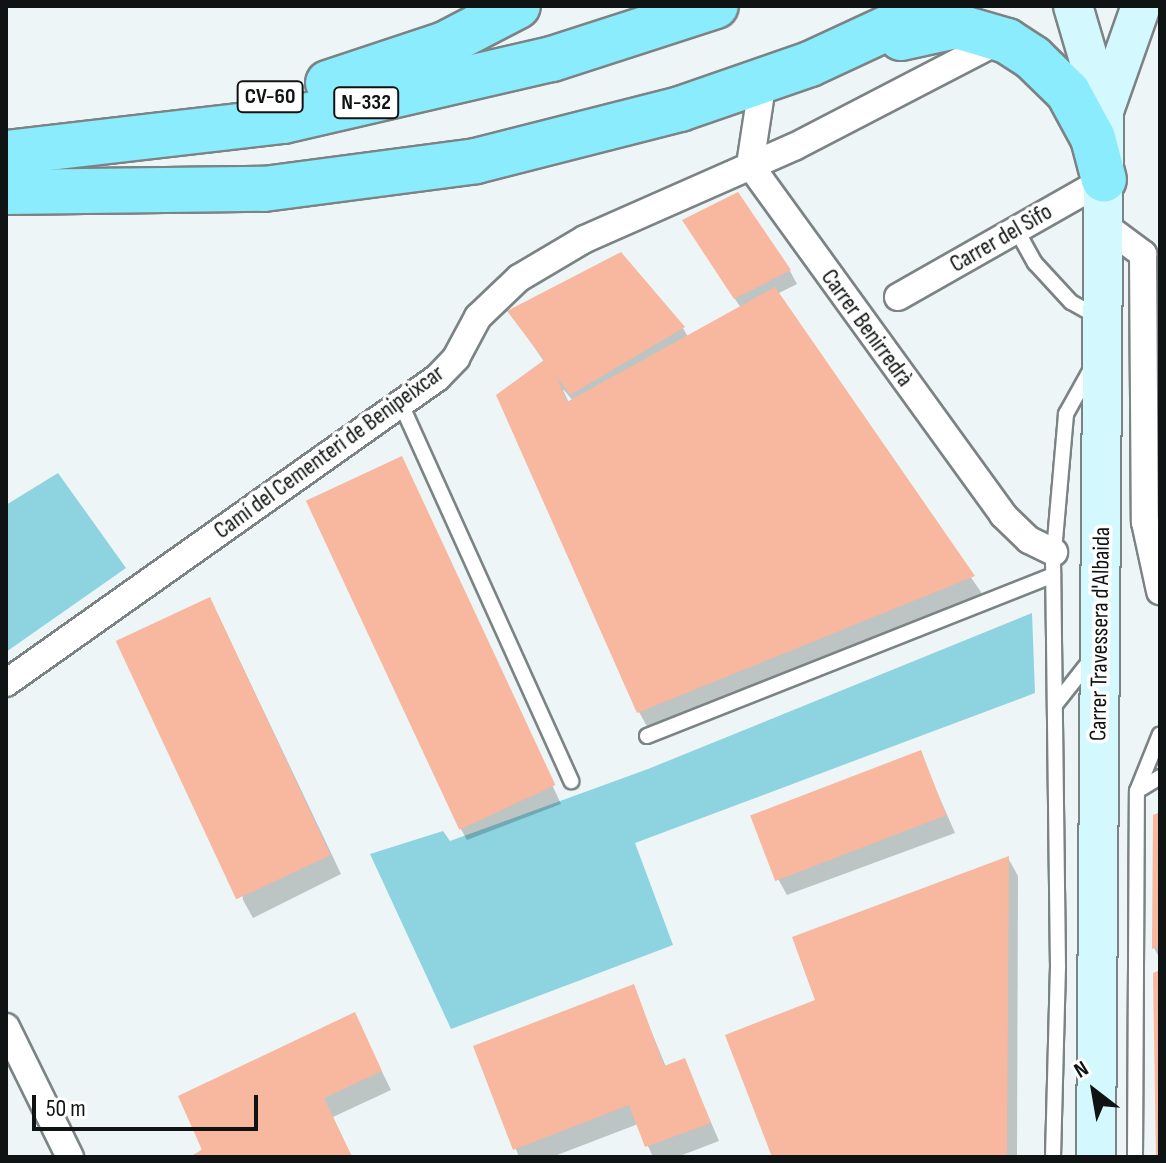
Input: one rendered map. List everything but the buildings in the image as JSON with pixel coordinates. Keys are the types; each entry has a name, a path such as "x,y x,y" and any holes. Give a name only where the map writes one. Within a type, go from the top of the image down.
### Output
{"highway":[{"name":"CV-60","path":"6,132 253,102 374,72 445,44 518,6"},
{"name":"N-332","path":"6,153 283,121 552,59 716,6"},
{"path":"810,64 935,6"},
{"path":"6,192 264,189 476,161 680,109 810,64 956,26 1007,41 1051,73 1068,92 1093,138 1104,180"}],"main road":[{"name":"Carrer Travessera d'Albaida","path":"1073,6 1104,111 1096,1157"},
{"name":"Carrer Travessera d'Albaida","path":"1104,111 1141,6"}],"street":[{"name":"Camí del Cementeri de Benipeixcar","path":"6,683 446,369 478,317 519,278 585,239 750,165 985,48"},
{"path":"750,165 763,80"},
{"name":"Carrer Benirredrà","path":"750,165 984,490 1054,564"},
{"name":"Carrer del Sifo","path":"898,297 1104,180"},
{"path":"1104,225 1143,254 1145,522 1160,591"},
{"path":"6,1027 70,1157"}],"lane":[{"path":"1016,229 1035,263 1103,334 1066,414 1054,564 1058,967 1053,1157"},
{"path":"401,404 571,781"},
{"path":"647,736 1054,564"},
{"path":"1055,705 1101,647"},
{"path":"1135,1157 1137,791 1160,734"},
{"path":"1137,791 1160,777"}],"shaded area":[{"path":"58,473 126,568 6,652 6,505"},
{"path":"1032,613 1035,693 635,843 673,945 451,1029 370,854 443,831 450,841 648,769"}]}
